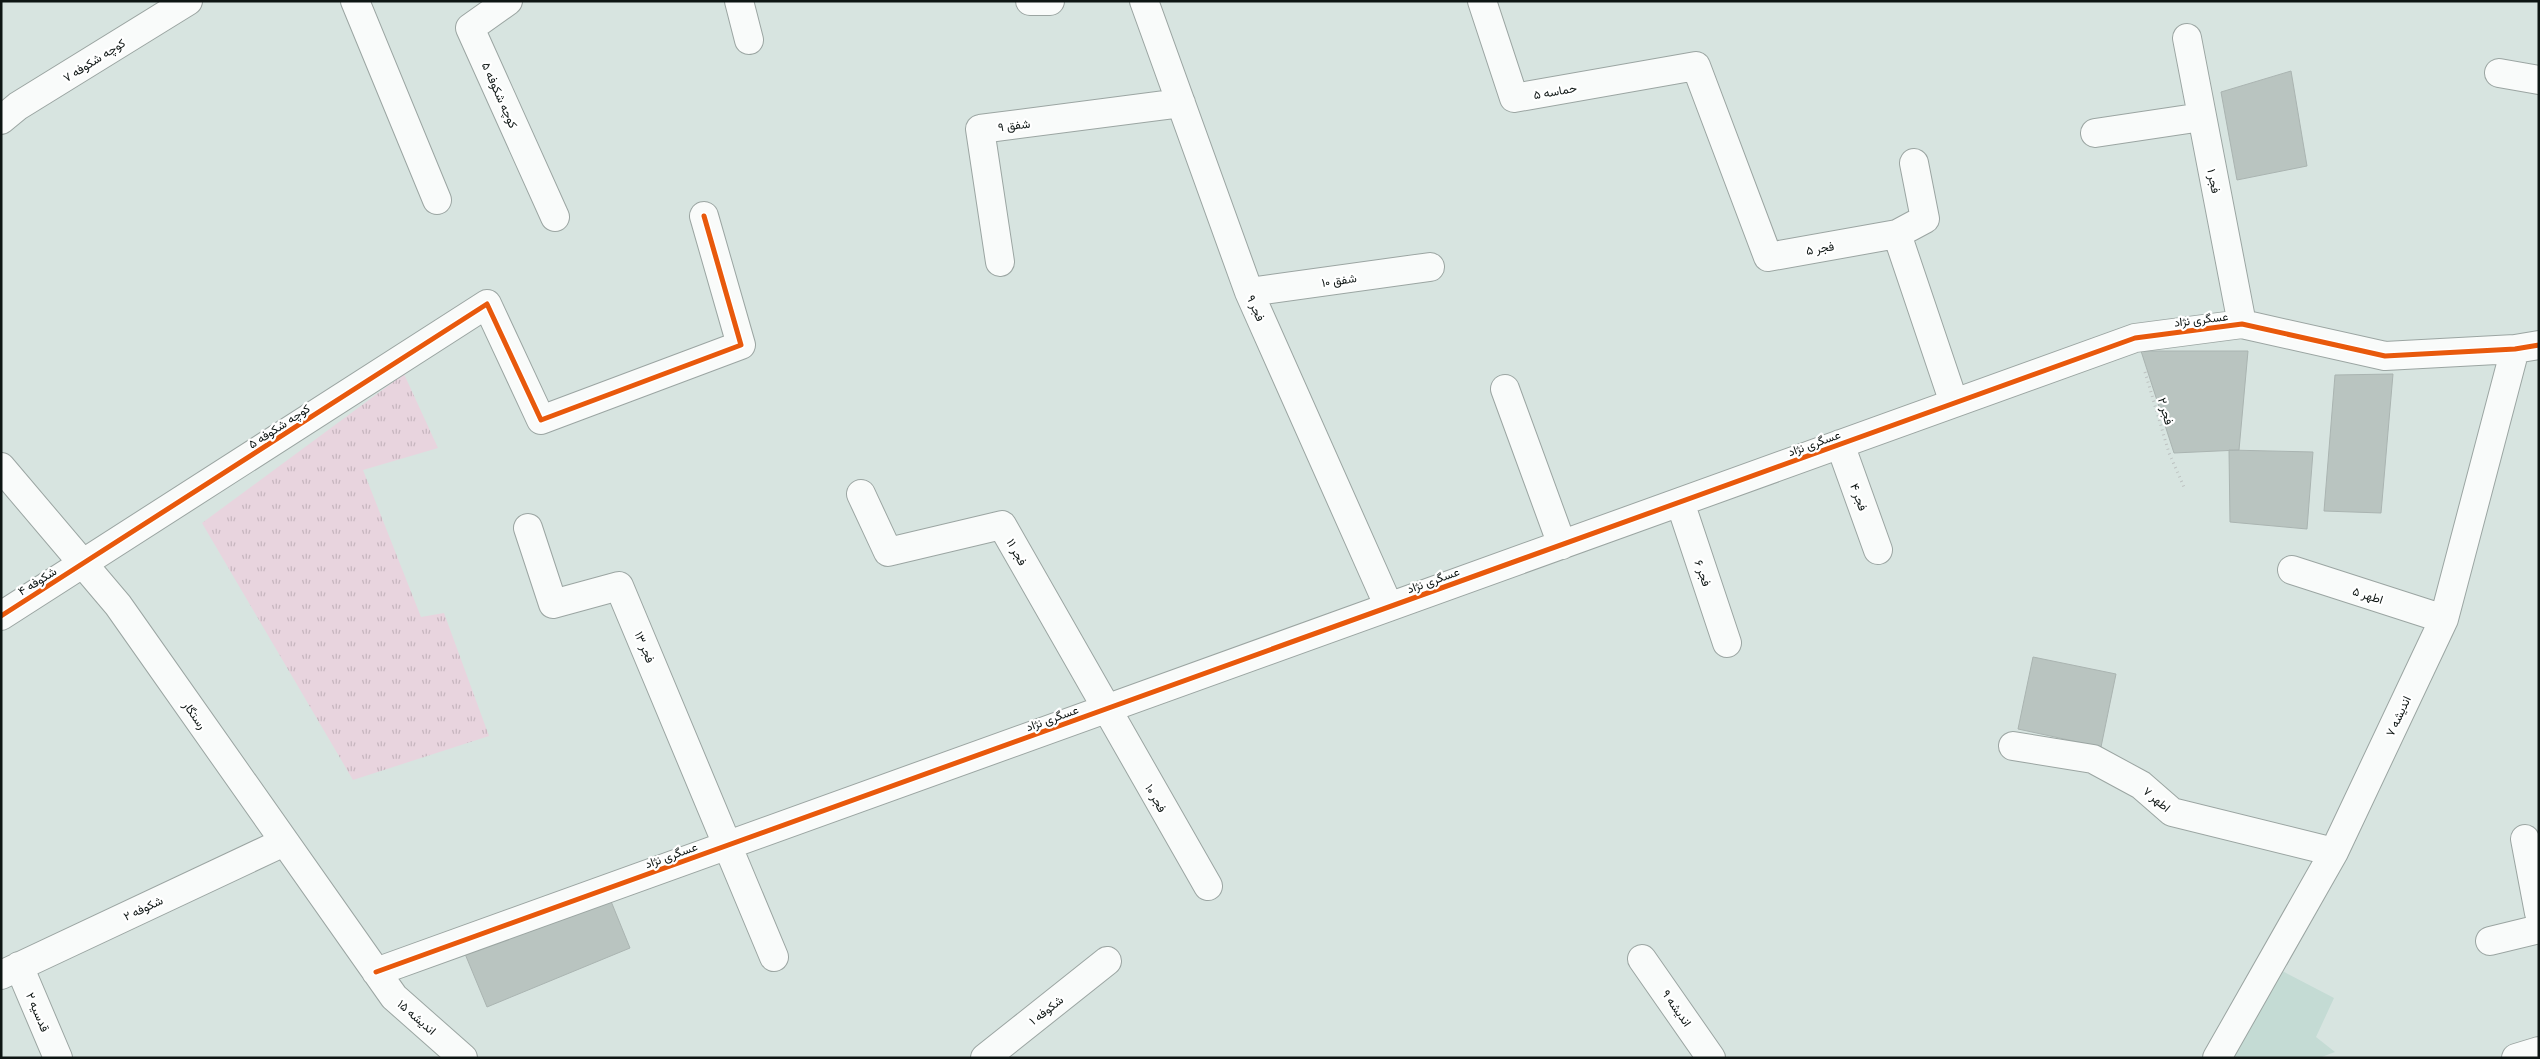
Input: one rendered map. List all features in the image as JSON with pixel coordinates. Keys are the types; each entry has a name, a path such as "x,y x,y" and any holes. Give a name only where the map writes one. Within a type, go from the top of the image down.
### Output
{"street":[{"name":"کوچه شکوفه ۷","path":"1,120 18,106 188,1"},
{"path":"355,1 437,200"},
{"name":"کوچه شکوفه ۵","path":"508,1 470,28 555,217"},
{"path":"739,1 748,40"},
{"path":"1030,1 1050,1"},
{"name":"فجر ۹","path":"1144,1 1249,292 1389,607"},
{"name":"حماسه ۵","path":"1482,1 1514,98 1696,66"},
{"name":"فجر ۱","path":"2187,38 2242,324"},
{"name":"فجر ۵","path":"1696,66 1768,257 1897,234"},
{"path":"2499,73 2539,80"},
{"name":"شفق ۹","path":"1000,262 980,129 1181,103"},
{"path":"2095,133 2202,117"},
{"path":"1914,163 1925,219 1897,234 1954,403"},
{"name":"کوچه شکوفه ۵","path":"83,564 487,304 541,420 741,345 704,216"},
{"name":"شفق ۱۰","path":"1249,292 1430,267"},
{"name":"عسگری نژاد","path":"376,972 2135,338 2242,324 2386,356 2527,347"},
{"name":"اندیشه ۷","path":"2217,1058 2334,852 2444,619 2527,347"},
{"path":"1506,389 1562,545"},
{"name":"فجر ۴","path":"1840,444 1878,550"},
{"name":"رستگار","path":"1,467 118,605 376,972"},
{"name":"فجر ۱۱","path":"861,494 888,552 1002,525 1105,709"},
{"name":"فجر ۶","path":"1680,502 1727,643"},
{"name":"فجر ۱۳","path":"528,528 553,604 619,586 728,845"},
{"name":"شکوفه ۴","path":"1,616 83,564"},
{"name":"اطهر ۵","path":"2292,570 2444,619"},
{"name":"فجر ۱۰","path":"1105,709 1208,886"},
{"name":"اطهر ۷","path":"2013,746 2093,759 2140,785 2172,812 2334,852"},
{"path":"2525,839 2539,913"},
{"name":"شکوفه ۲","path":"10,970 284,842"},
{"path":"728,845 774,957"},
{"path":"2490,941 2539,929"},
{"name":"اندیشه ۹","path":"1642,959 1711,1058"},
{"name":"شکوفه ۱","path":"985,1058 1106,962"},
{"name":"قدسیه ۲","path":"10,970 58,1058"},
{"name":"اندیشه ۱۵","path":"376,972 394,997 463,1058"},
{"path":"2516,1058 2539,1051"}],"shaded area":[{"path":"2267,963 2334,998 2316,1037 2335,1052 2319,1058 2224,1058"}],"green space":[{"path":"404,374 438,448 363,470 421,617 444,613 489,736 353,780 202,523"}],"building":[{"path":"2291,71 2307,166 2237,180 2221,92"},
{"path":"2141,351 2248,351 2239,450 2174,453"},
{"path":"2393,374 2381,513 2324,511 2335,375"},
{"path":"2229,450 2313,452 2307,529 2230,522"},
{"path":"2033,657 2116,674 2101,747 2018,729"},
{"path":"606,889 630,948 487,1007 463,949"}],"cycle path":[{"path":"1,616 487,304 541,420 741,345 704,216"},
{"path":"376,972 2135,338 2242,324 2385,356 2515,349 2539,345"}]}
